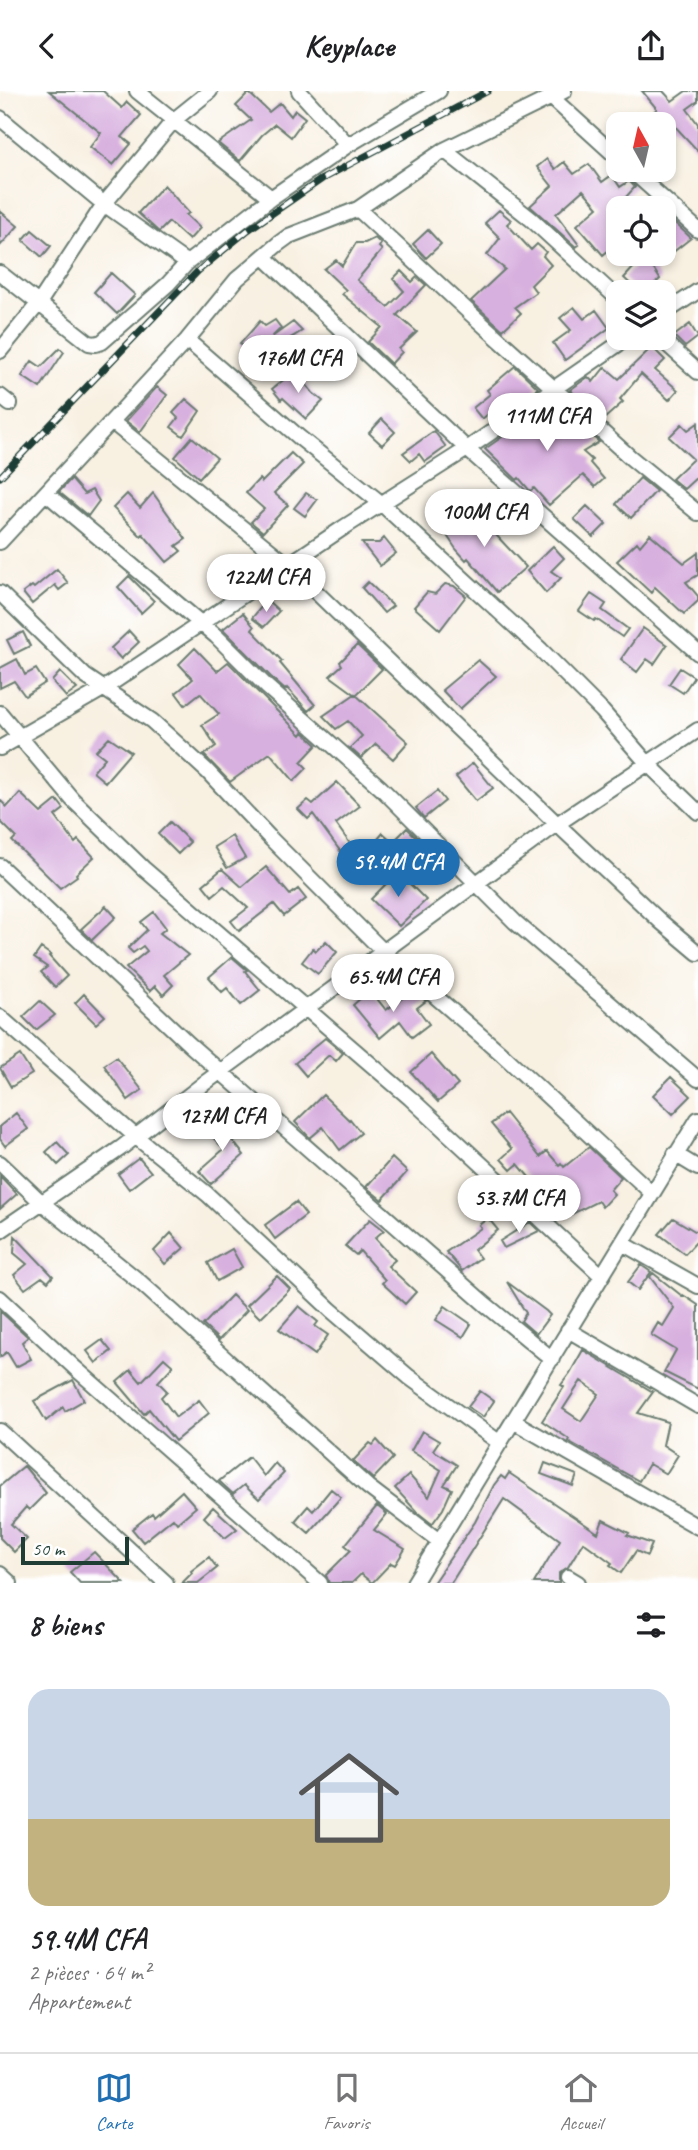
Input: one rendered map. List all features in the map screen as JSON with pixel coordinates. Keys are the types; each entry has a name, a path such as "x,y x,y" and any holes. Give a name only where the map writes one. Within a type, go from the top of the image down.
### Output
{"street":[{"path":"136,91 271,198"},
{"path":"0,351 39,303 104,204 174,121 210,91"},
{"path":"299,91 348,145"},
{"path":"0,274 89,343 102,342 168,284 187,263 271,198 348,145 439,91"},
{"path":"0,542 187,340 237,279 289,236 358,209 444,150 557,94 606,145"},
{"path":"0,118 104,204 187,263"},
{"path":"444,150 531,219 606,288"},
{"path":"644,182 698,230"},
{"path":"358,209 631,458 698,513"},
{"path":"264,257 467,449 698,653"},
{"path":"676,305 698,291"},
{"path":"187,340 300,438 382,504 541,650 602,711 648,764 698,812"},
{"path":"0,748 103,689 467,449 610,350"},
{"path":"673,350 698,372"},
{"path":"112,422 288,565 557,824 698,953"},
{"path":"47,494 201,623 267,687 381,788 515,922 698,1079"},
{"path":"0,593 85,677 152,720 207,771 272,841 384,953 502,1054 652,1193"},
{"path":"0,713 72,799 143,869 307,1007 602,1276"},
{"path":"0,1231 135,1136 557,824 698,730"},
{"path":"0,866 221,1072 485,1304 552,1359"},
{"path":"0,1017 135,1136 207,1194 331,1310 409,1377 500,1443"},
{"path":"414,1583 698,1119"},
{"path":"675,1154 698,1168"},
{"path":"0,1163 41,1202 140,1282 368,1487 439,1541"},
{"path":"622,1243 698,1286"},
{"path":"0,1297 75,1368 320,1583"},
{"path":"568,1331 698,1406"},
{"path":"513,1421 698,1527"},
{"path":"0,1431 166,1583"},
{"path":"0,1574 10,1583"}],"building":[{"path":"49,91 103,91 122,108 127,102 141,115 122,137 131,144 113,165 90,147 101,133"},
{"path":"642,91 663,91 672,101 686,91 698,91 698,101 687,109 698,124 698,151 676,127 676,112 653,112 657,109"},
{"path":"249,93 269,112 280,103 291,116 295,110 305,118 291,137 275,124 240,161 218,143 251,120 236,106"},
{"path":"547,159 555,169 564,162 574,174 589,164 602,182 606,179 606,182 617,182 620,187 630,182 635,187 627,196 606,196 606,252 603,255 577,225 598,207 583,190 556,214 579,245 576,247 530,206 552,186 537,167"},
{"path":"164,185 189,213 186,215 200,228 189,240 169,222 159,232 138,213"},
{"path":"499,210 511,220 507,224 531,250 537,244 546,252 543,256 551,265 531,285 536,292 515,307 521,313 503,330 471,301 505,269 487,255 500,238 485,223"},
{"path":"0,211 18,226 0,246"},
{"path":"676,224 691,238 676,250"},
{"path":"32,230 51,246 42,257 23,240"},
{"path":"428,230 441,244 426,258 413,244"},
{"path":"375,238 381,244 379,247 382,250 357,280 388,307 404,291 393,279 401,271 412,282 417,277 426,285 397,315 417,332 399,349 402,352 391,364 368,342 382,327 342,294 346,290 324,269 336,260 342,266 356,243 365,243"},
{"path":"635,266 656,266 653,268 660,279 626,280 624,278"},
{"path":"111,273 135,295 117,314 94,292"},
{"path":"574,307 584,319 596,310 606,324 606,330 565,360 553,343 571,330 560,318"},
{"path":"275,320 281,328 272,337 293,322 302,331 264,354 259,347 264,344 258,339 249,351 240,344 260,321 265,326"},
{"path":"690,324 698,337 685,347 676,334"},
{"path":"60,348 64,352 40,388 22,376 32,361 41,367"},
{"path":"649,350 655,350 665,360 655,370 678,390 669,400 641,374 620,399 623,402 603,420 570,390 588,377 593,382 605,367 619,379"},
{"path":"515,366 538,388 509,408 504,401 482,419 473,408 490,394 487,390"},
{"path":"295,371 323,401 306,419 283,398 281,400 272,389"},
{"path":"157,387 167,395 140,432 126,421"},
{"path":"186,399 200,411 183,436 171,427 178,418 173,413"},
{"path":"553,401 599,442 583,452 592,460 590,463 604,479 595,487 583,475 549,505 534,488 530,491 485,449"},
{"path":"382,419 395,432 382,445 369,433"},
{"path":"698,423 698,476 684,489 672,479 693,459 669,437 682,424 688,430"},
{"path":"434,431 446,447 425,462 419,454 411,461 403,453"},
{"path":"192,437 217,458 199,478 175,457"},
{"path":"291,453 303,464 274,493 288,505 263,532 251,522 264,509 246,493 259,479 262,482"},
{"path":"640,478 656,491 631,518 616,504"},
{"path":"71,479 84,494 92,490 99,501 88,516 59,492"},
{"path":"153,493 186,539 176,546 181,551 167,562 143,534 141,536 113,508 127,494 140,508"},
{"path":"306,493 317,500 305,516 294,508"},
{"path":"587,506 606,524 593,537 574,519"},
{"path":"461,511 474,531 478,527 481,530 496,516 506,526 496,535 526,567 497,592 468,558 466,560 456,549 440,525"},
{"path":"650,534 684,563 698,553 698,575 686,582 698,596 698,601 684,614 655,587 651,593 617,561 637,542 640,546"},
{"path":"384,538 396,553 380,566 362,543 379,543"},
{"path":"553,546 564,558 551,571 561,578 546,593 527,571"},
{"path":"57,569 68,583 59,590 55,585 32,604 23,593 32,586 34,588"},
{"path":"129,576 154,601 141,613 118,587"},
{"path":"368,582 393,606 384,613 362,588"},
{"path":"445,584 454,586 466,596 440,630 414,607 427,592 435,594"},
{"path":"591,594 606,604 602,610 628,629 622,637 579,611"},
{"path":"267,600 279,611 264,627 252,618"},
{"path":"243,613 254,627 252,630 282,661 280,663 315,705 308,711 223,629"},
{"path":"643,628 667,645 654,664 647,659 637,672 621,659"},
{"path":"129,631 139,642 121,659 111,648"},
{"path":"23,632 30,646 14,654 7,640"},
{"path":"357,645 382,669 356,695 330,676"},
{"path":"195,648 217,671 228,662 301,735 303,732 317,745 301,762 307,768 294,781 270,753 230,782 204,755 216,746 202,725 219,714 200,693 185,705 176,693 193,679 179,664"},
{"path":"17,659 25,675 36,669 45,683 25,696 14,681 0,688 0,668"},
{"path":"478,660 496,676 460,709 442,690"},
{"path":"680,668 694,677 683,693 669,684"},
{"path":"60,672 77,689 66,697 52,681"},
{"path":"355,694 408,742 393,759 376,744 361,758 350,748 362,736 348,721 336,729 323,716"},
{"path":"109,737 131,752 105,782 93,772 105,758 96,751"},
{"path":"473,763 493,788 476,801 456,777"},
{"path":"337,782 360,806 336,824 351,845 341,852 313,814 308,819 298,809 308,800 313,804"},
{"path":"437,791 445,801 424,818 416,808"},
{"path":"20,793 41,813 57,800 64,809 55,816 75,843 78,840 94,857 77,876 60,888 12,841 16,837 0,821 0,800 7,807"},
{"path":"170,822 190,842 178,854 158,834"},
{"path":"407,828 445,866 438,874 414,850 397,869 372,846 383,833 393,842"},
{"path":"232,836 245,858 227,868 214,847"},
{"path":"266,867 290,895 298,889 306,899 284,916 274,904 239,931 231,921 248,908 224,886 212,896 203,885 222,869 242,887"},
{"path":"398,872 426,900 399,926 371,899"},
{"path":"106,906 116,917 92,940 81,929"},
{"path":"154,912 166,928 160,933 188,955 164,975 173,985 163,995 155,986 150,991 126,968 147,951 143,946 133,953 128,948 147,930 141,922"},
{"path":"326,941 337,952 318,974 302,962 313,948 316,951"},
{"path":"41,948 51,955 49,956 67,976 55,987 41,972 47,967 34,958"},
{"path":"232,957 247,970 245,971 260,990 241,1005 227,988 222,992 209,977"},
{"path":"370,990 386,1010 413,990 426,1001 417,1008 429,1024 412,1037 400,1021 380,1038 353,1005"},
{"path":"84,994 105,1016 96,1024 75,1003"},
{"path":"40,1001 55,1015 36,1030 23,1017"},
{"path":"325,1038 343,1053 336,1061 329,1055 306,1076 295,1063"},
{"path":"431,1054 458,1085 438,1102 411,1072"},
{"path":"20,1055 32,1074 11,1087 0,1068"},
{"path":"116,1057 142,1090 128,1100 104,1065"},
{"path":"671,1077 691,1096 673,1114 653,1095"},
{"path":"323,1095 350,1119 361,1133 340,1150 323,1127 310,1138 295,1122"},
{"path":"16,1113 28,1129 5,1146 0,1139 0,1126"},
{"path":"505,1113 540,1157 547,1151 559,1165 561,1163 564,1167 589,1147 621,1177 610,1190 614,1194 602,1207 598,1201 557,1221 526,1190 535,1184 518,1164 511,1170 501,1159 512,1149 491,1124"},
{"path":"225,1120 237,1134 231,1139 244,1155 211,1184 199,1171 224,1149 210,1134"},
{"path":"57,1142 69,1155 58,1165 46,1152"},
{"path":"139,1158 151,1172 129,1189 118,1174"},
{"path":"392,1158 407,1172 382,1200 366,1187"},
{"path":"0,1176 17,1194 0,1209"},
{"path":"296,1202 306,1215 275,1239 265,1225"},
{"path":"488,1218 498,1230 474,1250 480,1258 462,1271 446,1252 481,1228 479,1225"},
{"path":"673,1218 698,1233 698,1240 685,1254 659,1234"},
{"path":"370,1219 384,1230 375,1238 395,1260 388,1266 416,1292 405,1304 382,1283 385,1280 360,1251 356,1255 345,1246"},
{"path":"530,1222 539,1231 504,1248 500,1241"},
{"path":"171,1233 184,1248 165,1264 154,1251"},
{"path":"15,1236 53,1276 48,1282 42,1277 25,1289 14,1275 27,1264 14,1253"},
{"path":"232,1249 242,1267 217,1281 208,1263"},
{"path":"641,1265 651,1272 638,1290 628,1282"},
{"path":"653,1273 698,1305 698,1389 664,1372 676,1350 651,1335 658,1323 663,1326 674,1308 650,1277"},
{"path":"277,1276 290,1289 260,1318 247,1305"},
{"path":"507,1282 550,1315 536,1334 521,1321 526,1313"},
{"path":"232,1295 247,1310 219,1340 203,1325"},
{"path":"299,1306 318,1322 315,1326 328,1335 315,1355 279,1329"},
{"path":"445,1306 471,1324 463,1337 436,1320"},
{"path":"0,1311 28,1337 22,1342 31,1359 16,1367 7,1352 0,1357"},
{"path":"102,1340 111,1351 96,1363 87,1351"},
{"path":"583,1350 653,1392 638,1413 668,1422 663,1445 678,1455 666,1474 649,1464 639,1481 568,1441 569,1439 542,1421","holes":["581,1381 599,1394 581,1421 563,1409"]},
{"path":"164,1358 173,1366 158,1382 167,1391 161,1397 176,1417 199,1400 209,1413 175,1441 149,1409 144,1414 117,1382 131,1370 141,1382"},
{"path":"73,1380 84,1400 65,1411 63,1407 46,1421 34,1401"},
{"path":"480,1391 494,1401 483,1417 468,1407"},
{"path":"422,1431 439,1441 433,1450 457,1465 444,1485 452,1489 443,1509 432,1524 395,1488 409,1475 429,1497 441,1470 411,1451"},
{"path":"377,1440 393,1458 373,1479 353,1461 370,1443 373,1445"},
{"path":"249,1457 264,1476 275,1463 284,1473 259,1499 244,1485 233,1494 219,1481"},
{"path":"545,1463 577,1475 573,1486 541,1474"},
{"path":"24,1466 46,1493 29,1510 26,1507 11,1524 27,1539 14,1552 0,1538 0,1486"},
{"path":"509,1473 598,1533 603,1520 629,1533 627,1535 652,1544 647,1556 636,1551 621,1573 583,1542 568,1567 559,1573 559,1583 534,1583 560,1540 504,1499 451,1583 433,1583 475,1522 494,1485 501,1476 505,1479"},
{"path":"331,1489 341,1497 309,1533 295,1521 308,1506 313,1511"},
{"path":"182,1491 196,1507 177,1523 173,1518 143,1542 132,1529 152,1513 154,1516"},
{"path":"377,1506 387,1514 374,1530 405,1549 395,1565 391,1563 372,1583 361,1574 352,1583 329,1583 326,1575 351,1550 345,1545"},
{"path":"213,1507 237,1529 225,1538 204,1517"},
{"path":"94,1552 124,1583 80,1583 70,1572"},
{"path":"209,1557 217,1568 198,1583 182,1583 191,1571"}],"railway":[{"path":"0,477 198,271 248,230 322,179 488,91"}]}
